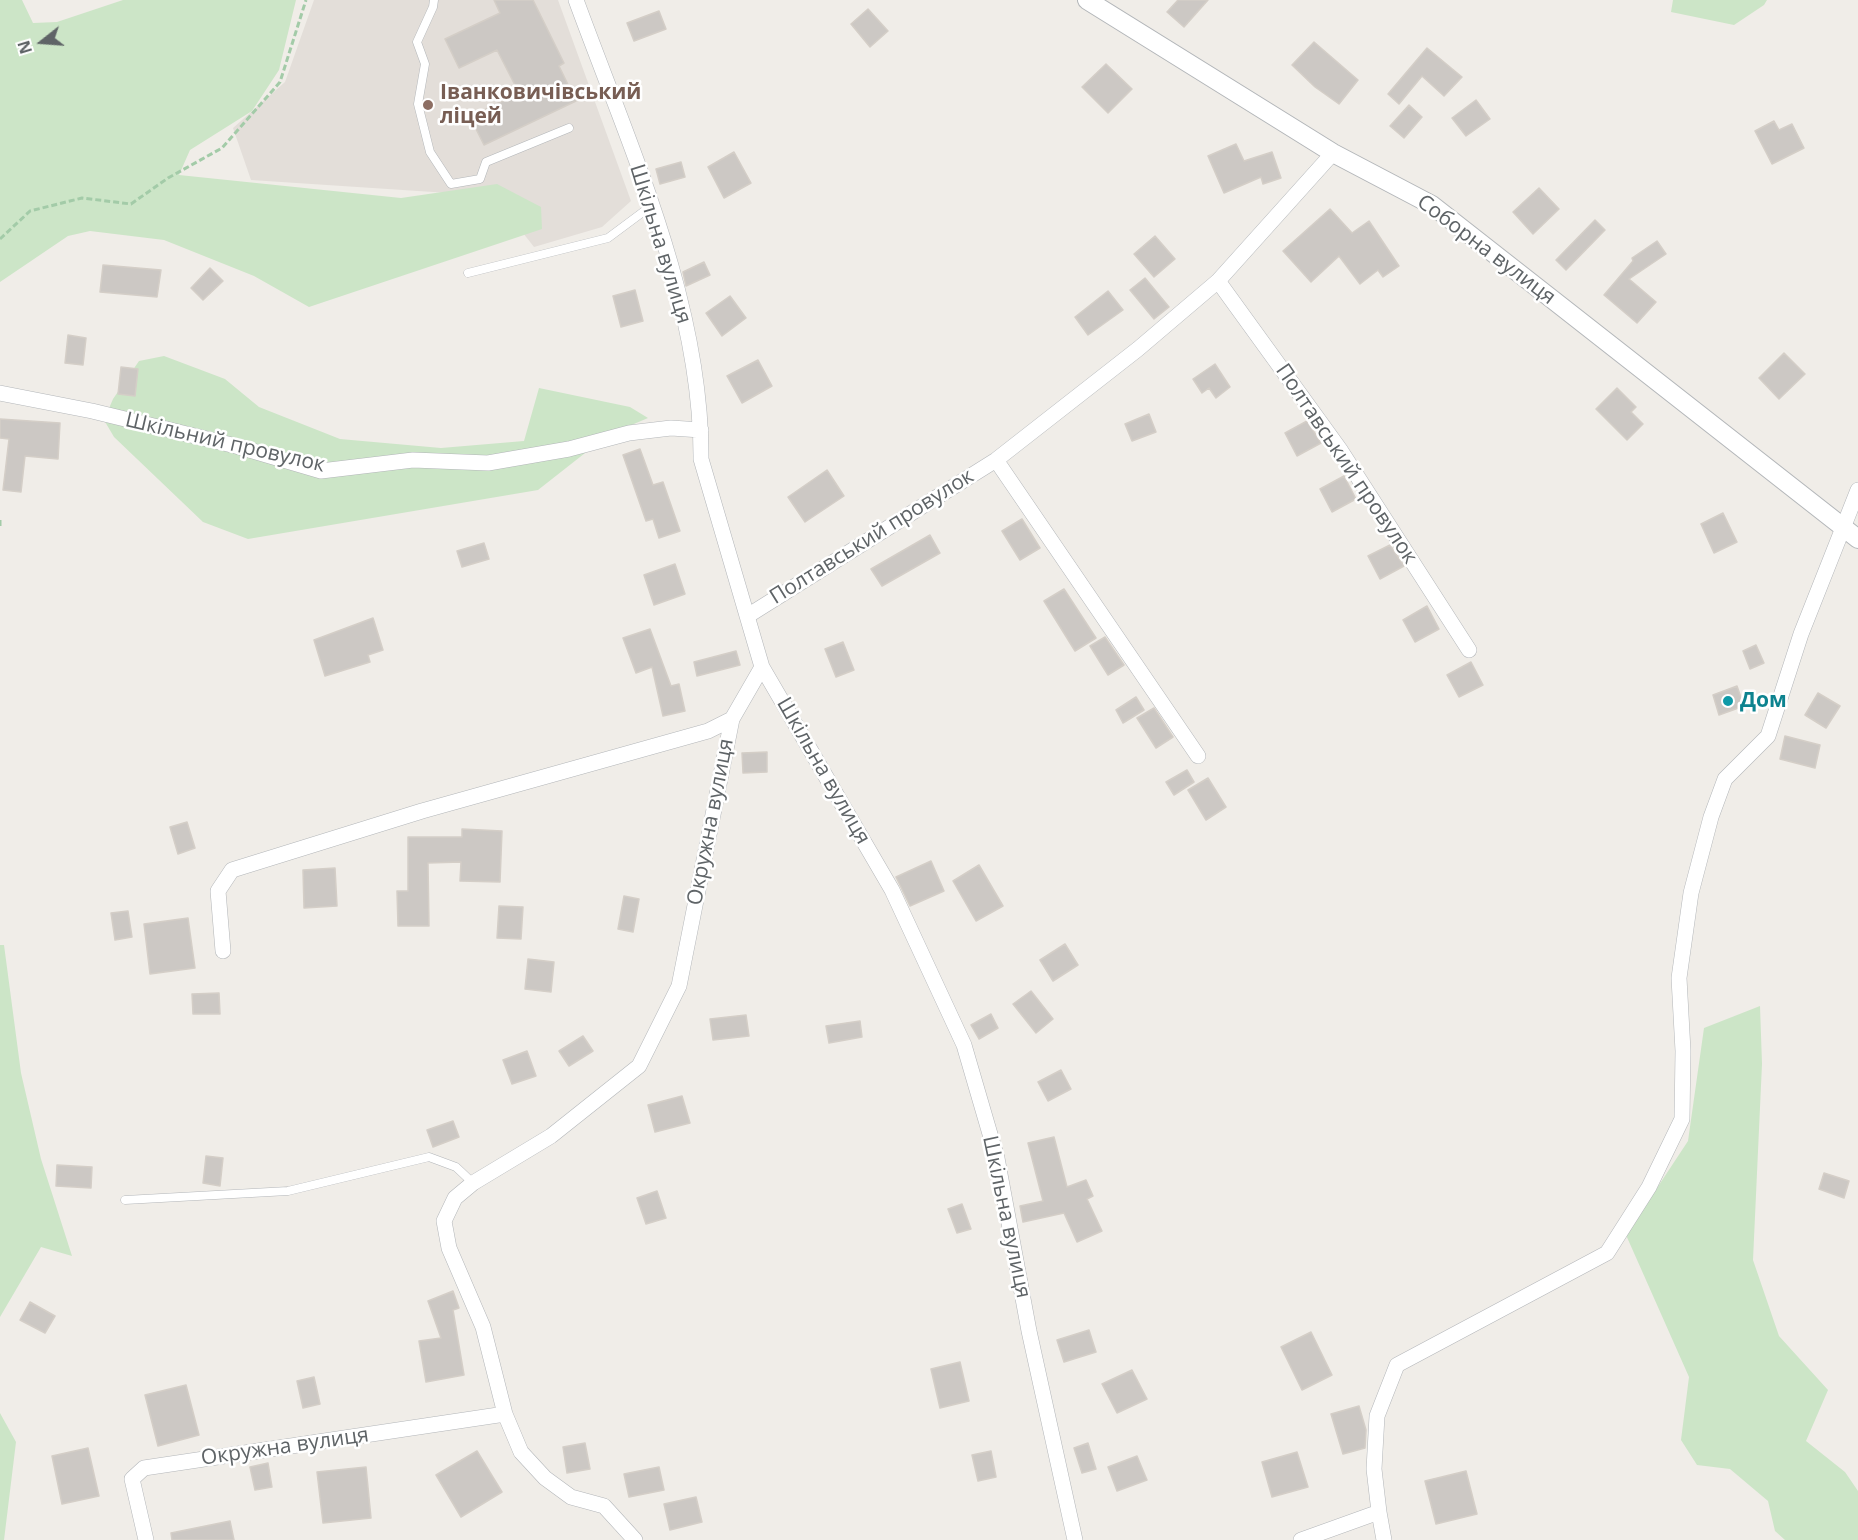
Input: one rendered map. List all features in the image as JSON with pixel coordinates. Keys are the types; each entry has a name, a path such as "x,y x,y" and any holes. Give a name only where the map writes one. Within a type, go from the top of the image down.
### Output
{"street":[{"name":"Шкільна вулиця","path":"576,0 651,206 684,312 701,430 701,459 749,615 762,667 892,890 964,1045 997,1158 1029,1331 1075,1540"},
{"name":"Соборна вулиця","path":"1087,0 1333,153 1432,205 1858,539"},
{"name":"Полтавський провулок","path":"749,615 996,460 1138,349 1218,281 1333,153"},
{"name":"Полтавський провулок","path":"1218,281 1341,450 1469,650"},
{"name":"Шкільний провулок","path":"0,393 92,411 236,446 321,471 413,460 488,463 569,449 629,434 671,428 701,430"},
{"name":"Полтавський провулок","path":"996,460 1197,756"},
{"path":"1384,1540 1374,1470 1377,1416 1397,1365 1607,1253 1649,1187 1682,1119 1683,1051 1679,978 1691,893 1711,817 1725,779 1768,736 1801,634 1858,490"},
{"path":"732,719 762,667"},
{"name":"Окружна вулиця","path":"223,951 218,891 232,870 422,811 708,731 732,719"},
{"name":"Окружна вулиця","path":"635,1540 604,1506 571,1497 545,1478 521,1452 505,1414 483,1327 448,1248 444,1221 455,1198 473,1183 551,1136 639,1066 679,987 732,719"},
{"name":"Окружна вулиця","path":"146,1540 132,1479 144,1468 505,1414"},
{"path":"1301,1540 1379,1512"}],"lane":[{"path":"434,0 417,42 425,64 418,104 430,152 451,184 480,179 486,162 570,128"},
{"path":"468,273 608,238 651,206"},
{"path":"125,1200 288,1191 429,1157 456,1167 473,1183"}],"path":[{"path":"0,239 30,211 82,198 131,204 168,178 222,148 280,82 306,0"},
{"path":"0,520 0,526"}],"shaded area":[{"name":"Іванковичівський ліцей","path":"314,0 558,0 631,201 602,227 534,247 494,196 251,180 233,128 285,82"}],"green space":[{"path":"0,0 22,0 33,23 57,22 123,0 296,0 279,70 252,111 190,150 179,175 401,198 497,184 541,207 542,229 309,307 254,276 164,240 90,231 68,236 0,282"},
{"path":"1673,0 1767,0 1764,5 1734,25 1671,12"},
{"path":"164,356 225,379 259,407 340,439 441,448 524,441 539,388 630,407 648,418 608,435 538,490 248,539 203,522 114,437 104,420 113,399 139,361"},
{"path":"0,945 4,945 21,1073 41,1159 72,1256 41,1247 0,1317"},
{"path":"1760,1006 1762,1064 1753,1260 1779,1336 1828,1390 1806,1441 1845,1472 1858,1491 1858,1540 1785,1540 1775,1531 1768,1501 1730,1469 1697,1465 1681,1440 1689,1377 1626,1235 1688,1141 1704,1028"},
{"path":"0,1413 16,1442 4,1540 0,1540"}],"building":[{"path":"494,0 533,0 564,63 559,66 576,101 484,145 470,117 519,93 497,50 459,68 445,39 500,13"},
{"path":"1178,0 1208,0 1184,27 1167,12"},
{"path":"868,9 888,31 870,47 851,24"},
{"path":"659,11 666,29 634,41 627,23"},
{"path":"1314,42 1358,80 1339,104 1315,87 1292,65"},
{"path":"1427,48 1462,77 1444,96 1422,76 1399,104 1388,94"},
{"path":"1106,64 1132,89 1108,113 1082,87"},
{"path":"1476,100 1490,119 1466,136 1452,118"},
{"path":"1409,105 1422,117 1404,138 1390,126"},
{"path":"1774,121 1779,130 1792,124 1804,148 1772,164 1755,131"},
{"path":"1236,144 1244,161 1272,152 1281,178 1263,184 1261,177 1224,193 1208,156"},
{"path":"734,152 751,183 724,198 708,167"},
{"path":"681,162 685,177 660,184 656,169"},
{"path":"1539,188 1559,209 1533,234 1513,212"},
{"path":"1330,209 1352,233 1369,221 1399,266 1383,277 1378,270 1360,284 1339,256 1311,282 1283,251"},
{"path":"1595,220 1605,230 1566,270 1556,260"},
{"path":"1155,236 1175,259 1154,277 1134,254"},
{"path":"1657,241 1666,254 1629,279 1656,302 1637,323 1604,295 1633,261 1632,258"},
{"path":"704,262 710,275 686,286 683,272"},
{"path":"103,265 161,270 157,297 100,292"},
{"path":"210,268 223,281 203,300 191,288"},
{"path":"1145,278 1169,307 1154,319 1130,290"},
{"path":"635,290 643,321 621,327 613,296"},
{"path":"1108,291 1123,310 1088,335 1075,317"},
{"path":"730,296 746,318 722,336 706,313"},
{"path":"68,335 86,338 83,365 65,363"},
{"path":"1784,353 1805,374 1779,399 1759,378"},
{"path":"758,360 772,386 742,403 727,376"},
{"path":"1215,364 1230,387 1216,398 1209,388 1202,393 1193,379"},
{"path":"121,367 138,369 135,396 118,394"},
{"path":"1617,388 1636,407 1631,412 1643,424 1627,440 1596,409"},
{"path":"1149,414 1156,432 1132,441 1125,424"},
{"path":"0,419 60,423 58,459 25,456 21,492 3,490 9,439 0,438"},
{"path":"1307,421 1321,443 1297,456 1285,433"},
{"path":"640,449 653,485 663,482 680,531 659,538 653,519 646,521 623,455"},
{"path":"827,470 844,496 805,522 788,497"},
{"path":"1344,476 1356,499 1332,512 1320,489"},
{"path":"1723,513 1737,542 1714,553 1701,524"},
{"path":"1022,519 1040,548 1020,560 1002,531"},
{"path":"930,535 940,553 882,586 871,569"},
{"path":"484,543 489,559 462,567 457,551"},
{"path":"1390,545 1404,566 1380,579 1368,556"},
{"path":"675,564 685,594 654,605 644,575"},
{"path":"1064,589 1096,638 1075,651 1044,601"},
{"path":"1427,606 1439,629 1415,642 1403,620"},
{"path":"373,618 383,650 368,655 370,662 325,676 314,640"},
{"path":"650,629 671,686 679,684 685,711 663,716 652,667 636,673 623,638"},
{"path":"1105,637 1124,665 1108,675 1090,646"},
{"path":"843,642 854,670 836,677 825,649"},
{"path":"1756,645 1764,663 1750,669 1743,651"},
{"path":"736,651 740,665 697,676 694,662"},
{"path":"1471,662 1483,685 1459,697 1447,675"},
{"name":"Дом","path":"1737,686 1744,706 1719,715 1713,695"},
{"path":"1818,693 1840,706 1826,728 1805,715"},
{"path":"1136,697 1144,710 1123,723 1116,710"},
{"path":"1154,708 1173,737 1156,748 1137,718"},
{"path":"1785,736 1820,745 1815,768 1780,759"},
{"path":"767,752 767,772 743,773 742,753"},
{"path":"1187,770 1194,782 1174,795 1166,782"},
{"path":"1208,778 1226,807 1206,820 1188,790"},
{"path":"187,822 195,848 178,854 170,827"},
{"path":"462,829 502,831 500,882 460,881 461,862 428,863 429,926 398,926 397,891 408,891 408,837 462,837"},
{"path":"931,861 944,891 910,906 896,877"},
{"path":"979,865 1003,906 976,921 953,881"},
{"path":"335,868 337,906 304,908 303,870"},
{"path":"624,896 639,899 633,932 618,929"},
{"path":"499,906 523,907 521,939 497,938"},
{"path":"128,911 132,937 115,940 111,913"},
{"path":"188,918 195,968 150,974 144,924"},
{"path":"1065,944 1078,965 1053,981 1040,960"},
{"path":"528,959 554,962 551,992 525,989"},
{"path":"1031,991 1053,1019 1036,1033 1013,1004"},
{"path":"219,993 220,1014 193,1014 192,994"},
{"path":"991,1014 998,1028 979,1039 971,1025"},
{"path":"746,1015 749,1036 713,1040 710,1019"},
{"path":"860,1021 862,1037 829,1043 826,1026"},
{"path":"583,1036 593,1051 569,1066 559,1051"},
{"path":"527,1051 536,1076 512,1084 503,1060"},
{"path":"1061,1070 1071,1089 1048,1101 1038,1082"},
{"path":"682,1096 690,1123 655,1132 648,1105"},
{"path":"453,1121 459,1137 433,1147 427,1130"},
{"path":"1054,1137 1067,1187 1086,1180 1093,1196 1087,1199 1102,1231 1077,1242 1064,1213 1023,1222 1020,1206 1043,1201 1028,1143"},
{"path":"206,1156 223,1158 220,1186 203,1183"},
{"path":"57,1165 92,1167 91,1188 56,1186"},
{"path":"1824,1173 1849,1181 1844,1198 1819,1189"},
{"path":"657,1191 666,1218 646,1224 637,1198"},
{"path":"962,1204 971,1229 957,1233 948,1209"},
{"path":"453,1291 459,1308 453,1310 464,1375 426,1382 419,1341 441,1338 428,1301"},
{"path":"30,1302 55,1316 45,1333 20,1320"},
{"path":"1089,1330 1096,1352 1064,1362 1057,1340"},
{"path":"1311,1332 1332,1375 1302,1390 1281,1347"},
{"path":"960,1362 969,1401 940,1408 931,1369"},
{"path":"1132,1370 1147,1399 1117,1413 1102,1384"},
{"path":"314,1377 320,1404 303,1408 297,1381"},
{"path":"186,1385 199,1435 158,1446 145,1395"},
{"path":"1359,1406 1366,1430 1365,1448 1343,1454 1331,1414"},
{"path":"585,1443 590,1469 567,1473 563,1447"},
{"path":"1088,1443 1096,1469 1082,1473 1074,1448"},
{"path":"88,1448 99,1496 62,1504 52,1456"},
{"path":"477,1451 502,1492 461,1517 436,1475"},
{"path":"991,1451 996,1477 978,1481 972,1455"},
{"path":"1297,1452 1308,1487 1272,1497 1262,1462"},
{"path":"1137,1456 1147,1480 1117,1491 1108,1467"},
{"path":"268,1463 272,1487 255,1490 250,1467"},
{"path":"366,1467 371,1518 323,1523 317,1472"},
{"path":"659,1467 664,1490 629,1497 624,1474"},
{"path":"1466,1471 1477,1514 1436,1524 1425,1481"},
{"path":"696,1497 702,1522 670,1530 664,1504"},
{"path":"230,1521 234,1540 172,1540 171,1533"}],"place":[{"name":"Іванковичівський ліцей","path":"428,105"},
{"name":"Дом","path":"1728,701"}]}
